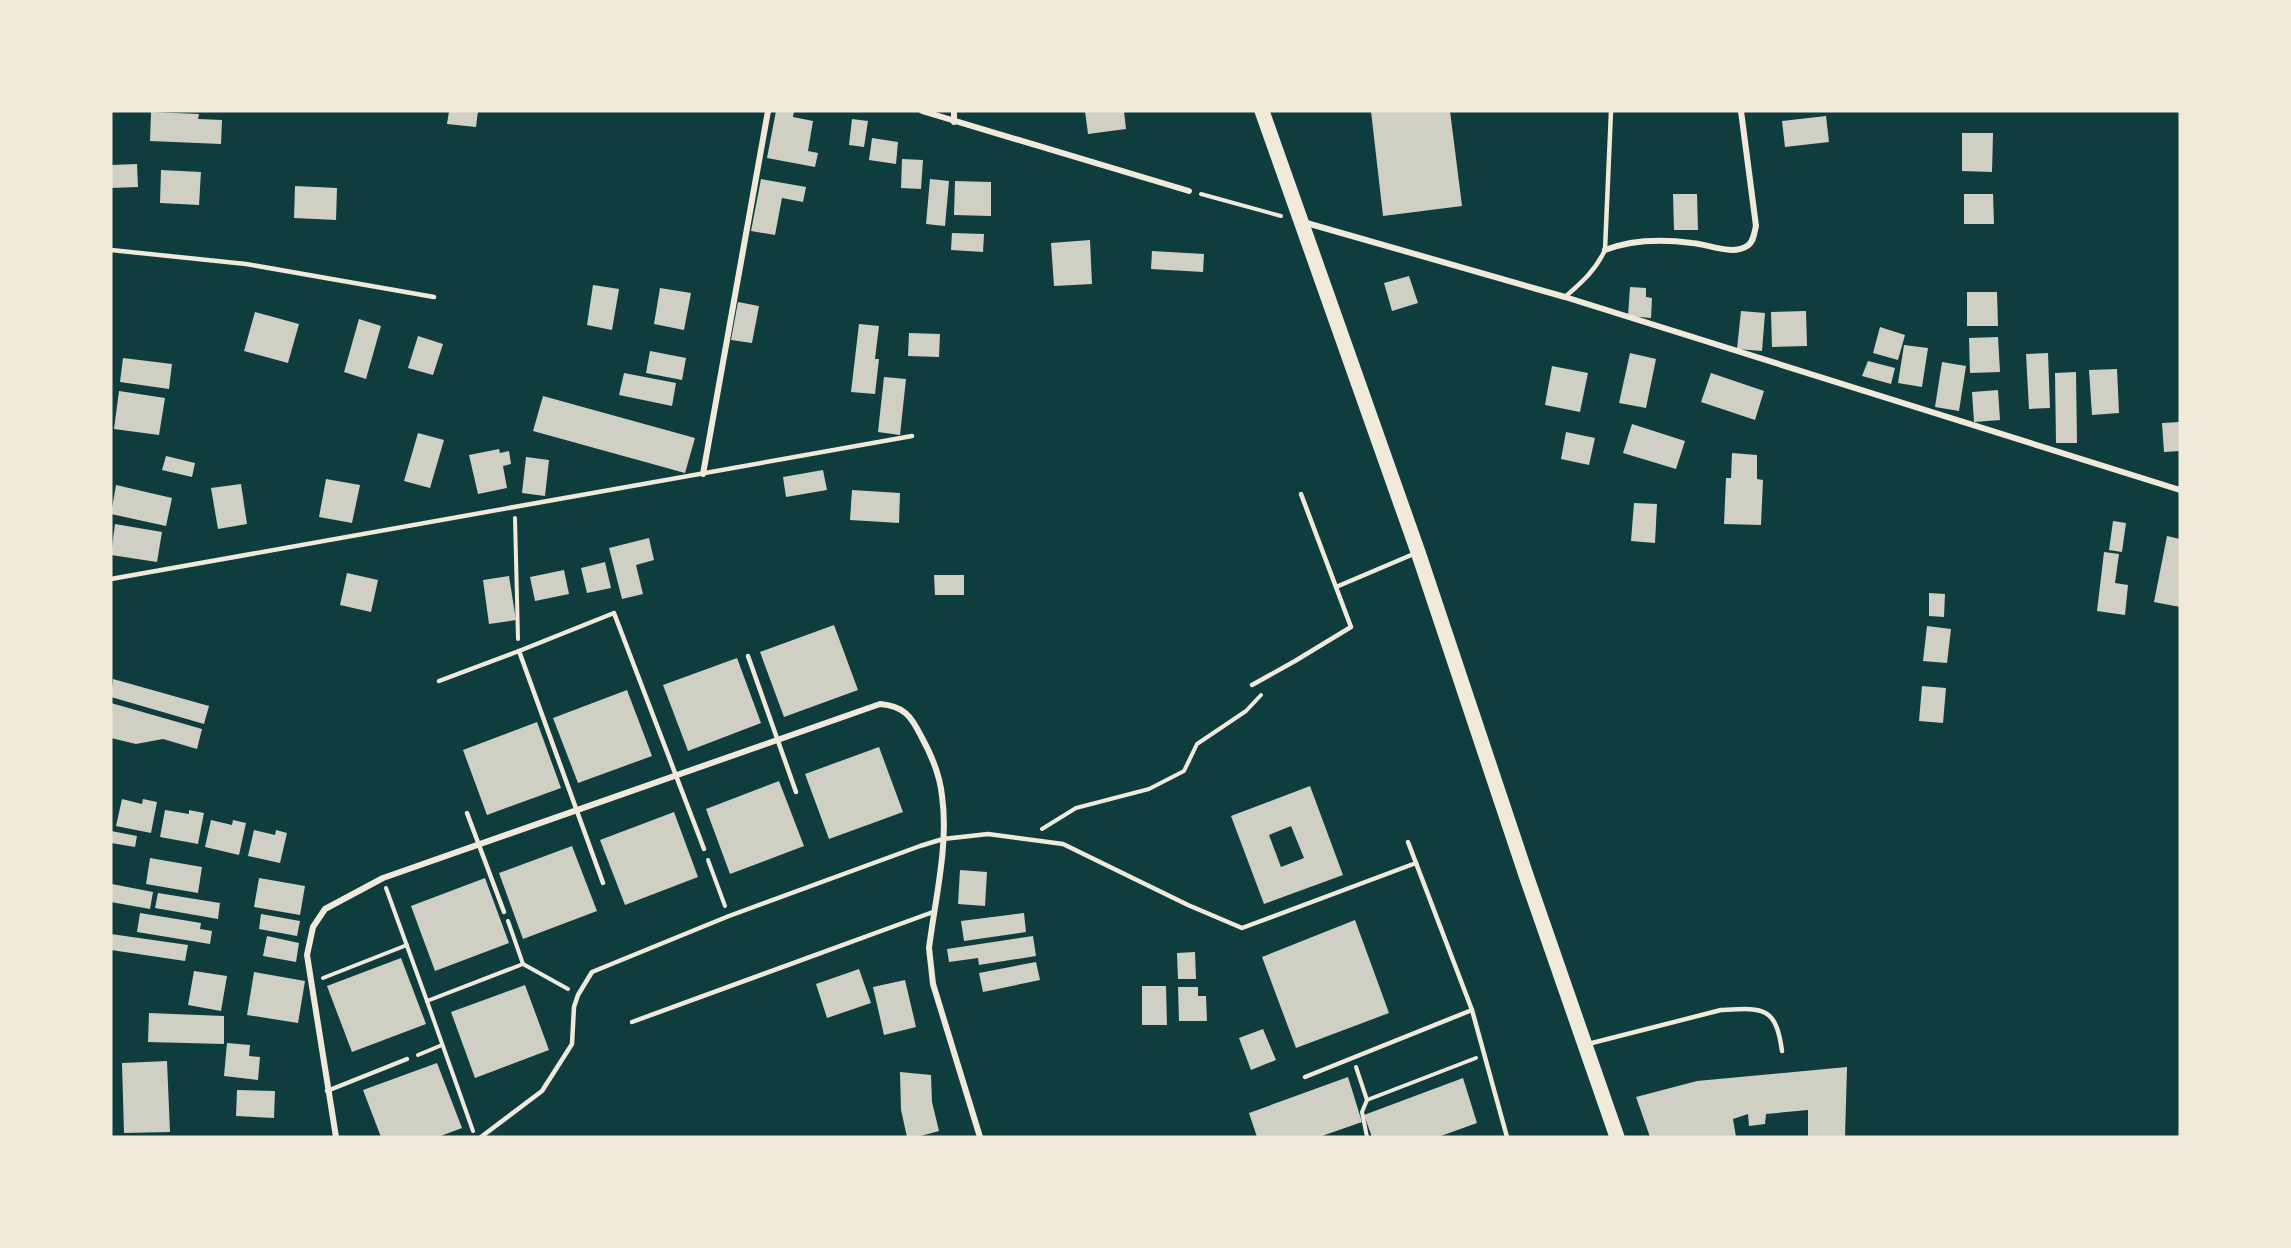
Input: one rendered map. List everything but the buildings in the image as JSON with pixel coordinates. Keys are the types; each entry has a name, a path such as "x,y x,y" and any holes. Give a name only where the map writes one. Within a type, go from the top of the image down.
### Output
{"main road":[{"path":"1262,111 1299,221 1418,552 1524,870 1617,1137"}],"street":[{"path":"703,474 768,111"},
{"path":"922,111 1189,191"},
{"path":"954,111 954,122"},
{"path":"1605,250 1634,241 1693,243 1736,250 1747,247 1752,240 1756,225 1741,111"},
{"path":"1299,221 1565,297 2180,490"},
{"path":"336,1137 307,955 313,927 325,909 383,878 880,705 895,705 916,725 929,750 942,797 943,840 929,948 933,984 980,1137"}],"lane":[{"path":"1565,297 1587,278 1605,250 1611,111"},
{"path":"111,250 246,264 434,297"},
{"path":"111,579 912,436"},
{"path":"1252,685 1295,662 1351,627 1301,494"},
{"path":"1336,587 1418,552"},
{"path":"439,681 614,613 704,849"},
{"path":"519,651 603,883"},
{"path":"748,656 796,792"},
{"path":"467,813 504,912"},
{"path":"481,1137 542,1091 572,1044 574,1007 578,995 592,972 729,915 920,846 943,840 988,834 1063,844 1188,905 1242,928 1416,862"},
{"path":"1408,842 1472,1010 1507,1137"},
{"path":"632,1022 933,912"},
{"path":"1585,1045 1720,1010 1743,1009 1763,1011 1774,1018 1779,1029 1782,1051"},
{"path":"1305,1077 1472,1010"},
{"path":"327,1091 407,1059"}],"path":[{"path":"1189,191 1299,221"},
{"path":"515,508 519,651"},
{"path":"1026,839 1076,808 1149,789 1184,771 1197,744 1246,711 1262,694"},
{"path":"704,849 729,915"},
{"path":"383,878 475,1137"},
{"path":"504,912 524,964 578,995"},
{"path":"311,983 407,945"},
{"path":"427,1001 524,964"},
{"path":"407,1059 442,1045"},
{"path":"1367,1100 1485,1055"},
{"path":"1353,1058 1367,1100 1362,1112 1366,1137"}]}
